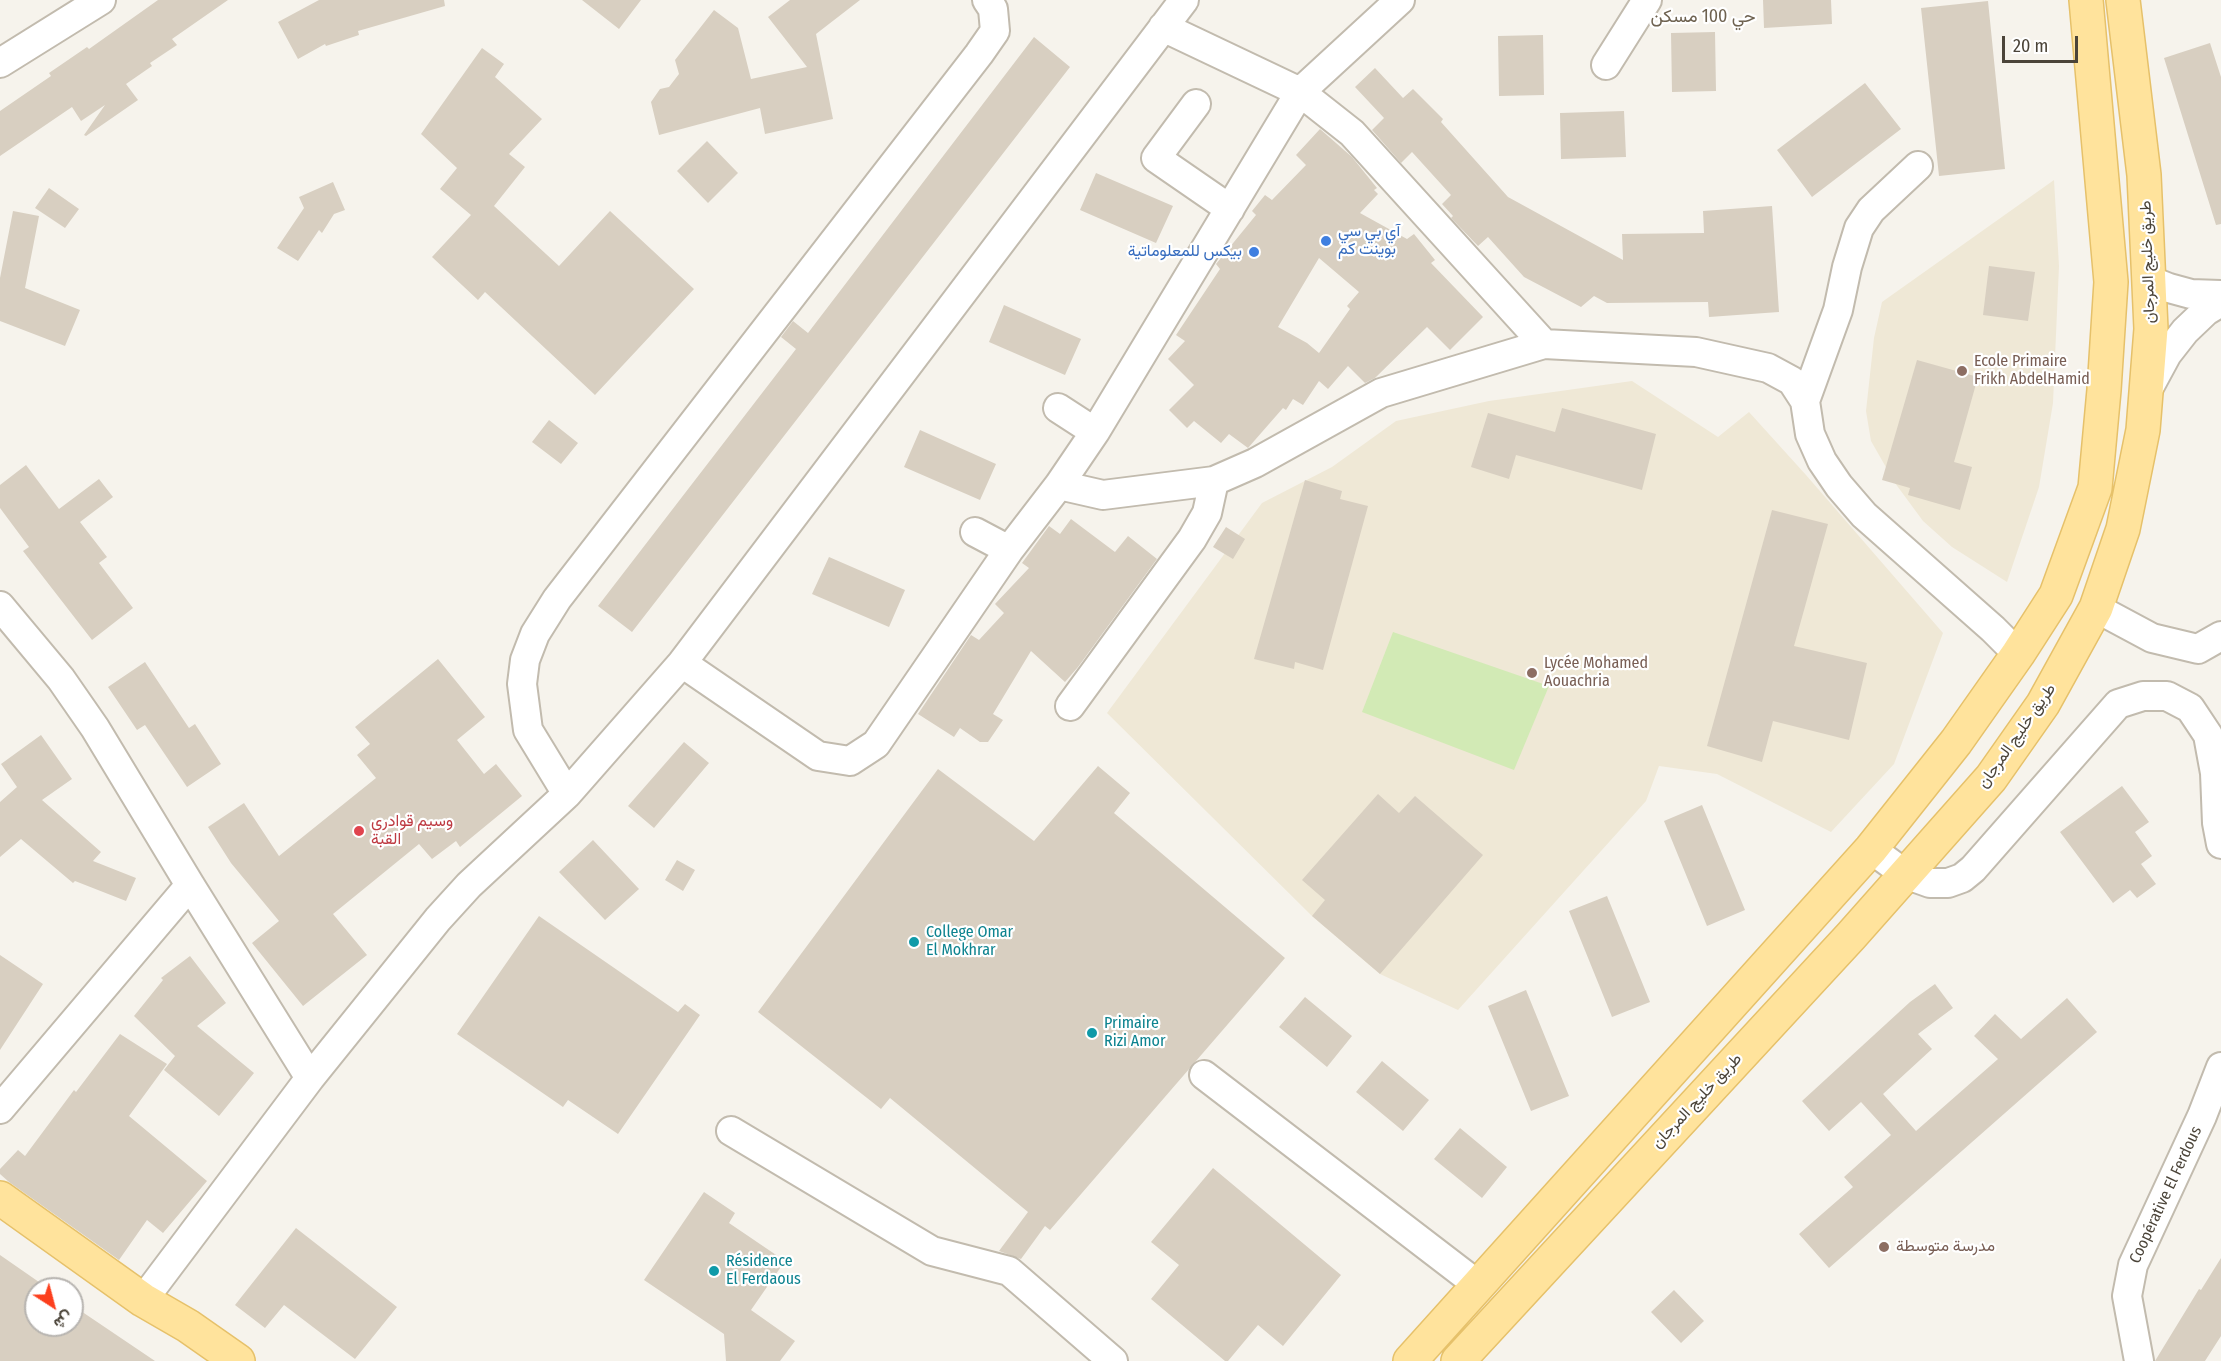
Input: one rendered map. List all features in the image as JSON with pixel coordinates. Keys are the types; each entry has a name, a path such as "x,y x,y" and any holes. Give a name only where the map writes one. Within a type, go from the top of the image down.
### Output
{"main road":[{"name":"طريق خليج المرجان","path":"1458,1361 1851,936 1992,778 2043,704 2096,608 2123,529 2143,430 2151,329 2144,175 2123,0"},
{"path":"1410,1361 1871,849 1956,742 2056,595 2095,488 2111,282 2092,1"},
{"path":"2104,390 2146,393"},
{"path":"0,1198 143,1300 188,1326 238,1361"},
{"path":"1525,1234 1552,1257"},
{"path":"143,1300 176,1343 201,1361"}],"street":[{"path":"0,63 101,0"},
{"path":"567,794 528,730 522,684 525,660 535,634 557,599 979,54 995,31 993,9 987,0"},
{"path":"143,1300 310,1078 430,928 461,893 567,794 682,663 1184,0"},
{"path":"682,663 818,756 850,761 876,744 1009,549 1059,485 1095,432 1300,92 1400,0"},
{"path":"1606,65 1647,0"},
{"path":"1163,27 1300,92 1352,133 1544,344"},
{"path":"1196,104 1156,158 1230,209"},
{"path":"1805,401 1838,310 1846,267 1859,228 1871,210 1918,166"},
{"path":"2149,280 2191,294 2221,295"},
{"path":"2146,393 2167,354 2185,331 2206,311 2221,302"},
{"path":"1059,485 1103,495 1214,481 1255,463 1381,393 1544,344 1606,346 1706,354 1768,368 1792,381 1805,401 1810,434 1822,461 1839,486 1864,514 2018,654"},
{"path":"1058,408 1095,432"},
{"path":"1070,706 1192,539 1207,513 1214,481"},
{"path":"975,532 1009,549"},
{"path":"0,606 61,679 88,718 310,1078"},
{"path":"2096,608 2152,638 2213,645"},
{"path":"1871,849 1905,874 1930,883 1948,883 1962,878 1974,869 2118,704 2143,696 2167,696 2190,708 2208,735 2215,773 2217,823 2221,844"},
{"path":"0,1109 190,885"},
{"name":"Coopérative El Ferdous","path":"2139,1361 2127,1296 2133,1265 2202,1116 2221,1067"},
{"path":"1204,1075 1478,1285"},
{"path":"731,1131 932,1251 1009,1271 1113,1361"}],"shaded area":[{"name":"Ecole Primaire Frikh AbdelHamid","path":"2054,180 2059,266 2053,403 2039,487 2007,582 1952,547 1923,521 1895,483 1871,441 1866,411 1874,338 1882,302"},
{"name":"Lycée Mohamed Aouachria","path":"1632,381 1718,437 1749,412 1943,633 1894,764 1831,832 1717,774 1659,766 1646,801 1458,1010 1380,974 1312,916 1107,713 1262,503 1332,467 1396,421 1489,401"}],"green space":[{"path":"1393,632 1549,686 1514,770 1362,712"}],"building":[{"path":"158,0 228,0 172,39 177,45 150,63 152,66 126,84 138,100 86,136 84,135 105,105 81,121 72,107 0,156 0,111 51,76 49,73 87,47 89,49"},
{"path":"319,0 444,0 445,6 358,31 359,35 326,46 325,44 298,59 278,22"},
{"path":"582,0 641,0 619,29"},
{"path":"790,0 860,0 816,34 833,119 765,134 760,108 659,135 651,102 660,89 669,87 679,74 675,60 714,10 738,28 751,79 807,67 768,17"},
{"path":"1763,0 1831,0 1832,24 1764,28"},
{"path":"1988,1 2005,169 1939,176 1921,8"},
{"path":"1715,32 1716,91 1672,92 1671,33"},
{"path":"1543,35 1544,95 1499,96 1498,36"},
{"path":"1034,37 1070,67 632,632 598,606 796,349 781,337 793,321 808,333"},
{"path":"2210,43 2221,77 2221,224 2216,225 2164,58"},
{"path":"482,48 504,64 495,77 542,119 509,154 525,167 494,206 559,266 610,211 694,289 595,395 485,292 478,300 432,257 471,215 440,189 457,168 421,134"},
{"path":"1375,68 1403,98 1413,89 1443,119 1441,122 1508,197 1623,260 1622,234 1704,233 1703,211 1772,206 1779,312 1709,317 1708,302 1607,303 1594,296 1581,307 1524,277 1488,237 1478,246 1451,218 1453,216 1442,204 1451,195 1412,152 1401,163 1372,130 1384,118 1355,87"},
{"path":"1865,83 1901,129 1812,197 1777,150"},
{"path":"1624,111 1626,157 1561,159 1560,113"},
{"path":"1320,129 1352,157 1377,188 1374,190 1378,194 1360,213 1407,239 1414,234 1435,260 1431,263 1483,317 1450,350 1427,327 1375,378 1365,383 1348,366 1328,389 1319,381 1303,405 1293,399 1286,410 1283,408 1248,448 1229,434 1221,443 1194,421 1187,428 1169,410 1194,385 1168,359 1185,341 1176,335 1220,269 1216,264 1256,215 1252,211 1265,195 1272,200 1306,165 1296,155","holes":["1319,258 1359,292 1347,306 1350,309 1319,353 1307,343 1278,327"]},
{"path":"707,141 738,173 708,203 677,171"},
{"path":"1096,173 1173,206 1156,243 1080,210"},
{"path":"333,182 345,210 334,214 322,233 319,230 298,261 277,248 304,208 299,197"},
{"path":"49,188 79,209 65,228 35,208"},
{"path":"13,211 39,216 25,288 80,310 65,346 0,321 0,278"},
{"path":"1989,266 2035,272 2028,321 1983,315"},
{"path":"1004,305 1081,339 1065,375 989,342"},
{"path":"1917,360 1978,377 1954,462 1972,467 1960,510 1908,495 1910,488 1882,480"},
{"path":"1562,408 1656,434 1642,490 1516,455 1509,479 1471,467 1488,413 1555,432"},
{"path":"549,420 578,443 561,464 532,442"},
{"path":"920,430 996,464 980,500 904,467"},
{"path":"26,465 59,509 99,479 113,497 80,522 107,557 99,563 133,608 92,640 23,551 29,547 0,508 0,485"},
{"path":"1305,480 1342,491 1340,499 1368,506 1323,670 1295,662 1294,669 1254,659"},
{"path":"1772,510 1828,524 1794,646 1867,663 1849,740 1773,721 1762,762 1707,746"},
{"path":"1071,519 1115,552 1128,536 1157,559 1078,667 1065,682 1031,651 993,714 1003,720 988,742 980,742 960,728 954,737 918,714 971,635 979,640 1004,613 995,604 1029,568 1022,563 1049,526 1060,534"},
{"path":"1226,527 1245,539 1233,559 1213,547"},
{"path":"829,557 905,590 889,627 812,594"},
{"name":"وسيم قوادري القبة","path":"438,659 485,717 457,740 484,774 496,764 522,796 460,847 456,841 432,859 419,844 333,914 367,955 303,1006 252,943 279,921 231,863 208,827 244,803 279,856 376,778 357,755 370,744 355,727"},
{"path":"145,662 189,728 195,724 221,764 187,787 145,725 137,730 108,687"},
{"path":"41,735 72,779 42,800 101,852 93,861 136,878 126,901 75,881 73,883 21,839 0,857 0,802 17,787 1,764"},
{"path":"684,742 709,763 654,828 628,806"},
{"path":"1098,766 1130,793 1114,813 1285,958 1050,1230 1045,1226 1021,1259 999,1251 1028,1212 890,1098 881,1109 758,1012 938,769 1034,841"},
{"path":"2122,786 2149,822 2135,832 2152,856 2141,864 2156,884 2137,898 2130,890 2113,903 2060,832"},
{"path":"1378,794 1399,813 1415,796 1483,855 1380,974 1312,916 1325,900 1302,880"},
{"path":"1702,805 1745,910 1707,926 1664,821"},
{"path":"593,840 639,889 605,920 559,872"},
{"path":"677,860 695,870 683,891 665,880"},
{"path":"1607,896 1650,1002 1612,1017 1569,911"},
{"path":"539,916 678,1012 685,1004 700,1015 618,1134 568,1100 563,1107 457,1034"},
{"path":"0,955 43,984 0,1050"},
{"path":"190,956 226,1003 197,1026 254,1073 219,1116 164,1070 175,1056 134,1016 163,980 161,978"},
{"path":"1935,984 1953,1008 1918,1034 1932,1049 1883,1094 1916,1131 1998,1059 1974,1036 1995,1014 2021,1039 2067,998 2097,1032 1829,1268 1799,1234 1853,1187 1844,1177 1891,1135 1861,1102 1829,1131 1802,1101 1910,1002"},
{"path":"1526,990 1569,1096 1531,1111 1488,1006"},
{"path":"1305,997 1352,1036 1327,1067 1279,1027"},
{"path":"120,1034 167,1064 129,1116 207,1181 163,1233 147,1220 119,1260 9,1182 0,1174 0,1169 18,1150 25,1156 74,1090 76,1092"},
{"path":"1382,1061 1429,1100 1403,1131 1356,1092"},
{"path":"1460,1128 1507,1167 1482,1198 1434,1159"},
{"path":"1213,1168 1341,1275 1283,1346 1258,1325 1228,1361 1225,1361 1151,1299 1179,1265 1151,1242"},
{"name":"Résidence El Ferdaous","path":"704,1192 735,1213 729,1223 785,1261 751,1310 795,1341 780,1361 726,1361 724,1334 644,1280"},
{"path":"296,1228 397,1307 355,1359 284,1305 265,1328 235,1305"},
{"path":"0,1255 32,1277 24,1277 24,1337 84,1337 84,1313 155,1361 0,1361"},
{"path":"2221,1258 2221,1336 2205,1361 2155,1361 2199,1289 2201,1290"},
{"path":"1674,1290 1704,1321 1681,1343 1651,1312"}],"place":[{"name":"آي بي سي بوينت كم","path":"1326,241"},
{"name":"بيكس للمعلوماتية","path":"1254,252"},
{"name":"Ecole Primaire Frikh AbdelHamid","path":"1962,371"},
{"name":"Lycée Mohamed Aouachria","path":"1532,673"},
{"name":"وسيم قوادري القبة","path":"359,831"},
{"name":"College Omar El Mokhrar","path":"914,942"},
{"name":"Primaire Rizi Amor","path":"1092,1033"},
{"name":"مدرسة متوسطة","path":"1884,1247"},
{"name":"Résidence El Ferdaous","path":"714,1271"}],"district":[{"name":"حي 100 مسكن","path":"1703,17"}]}
